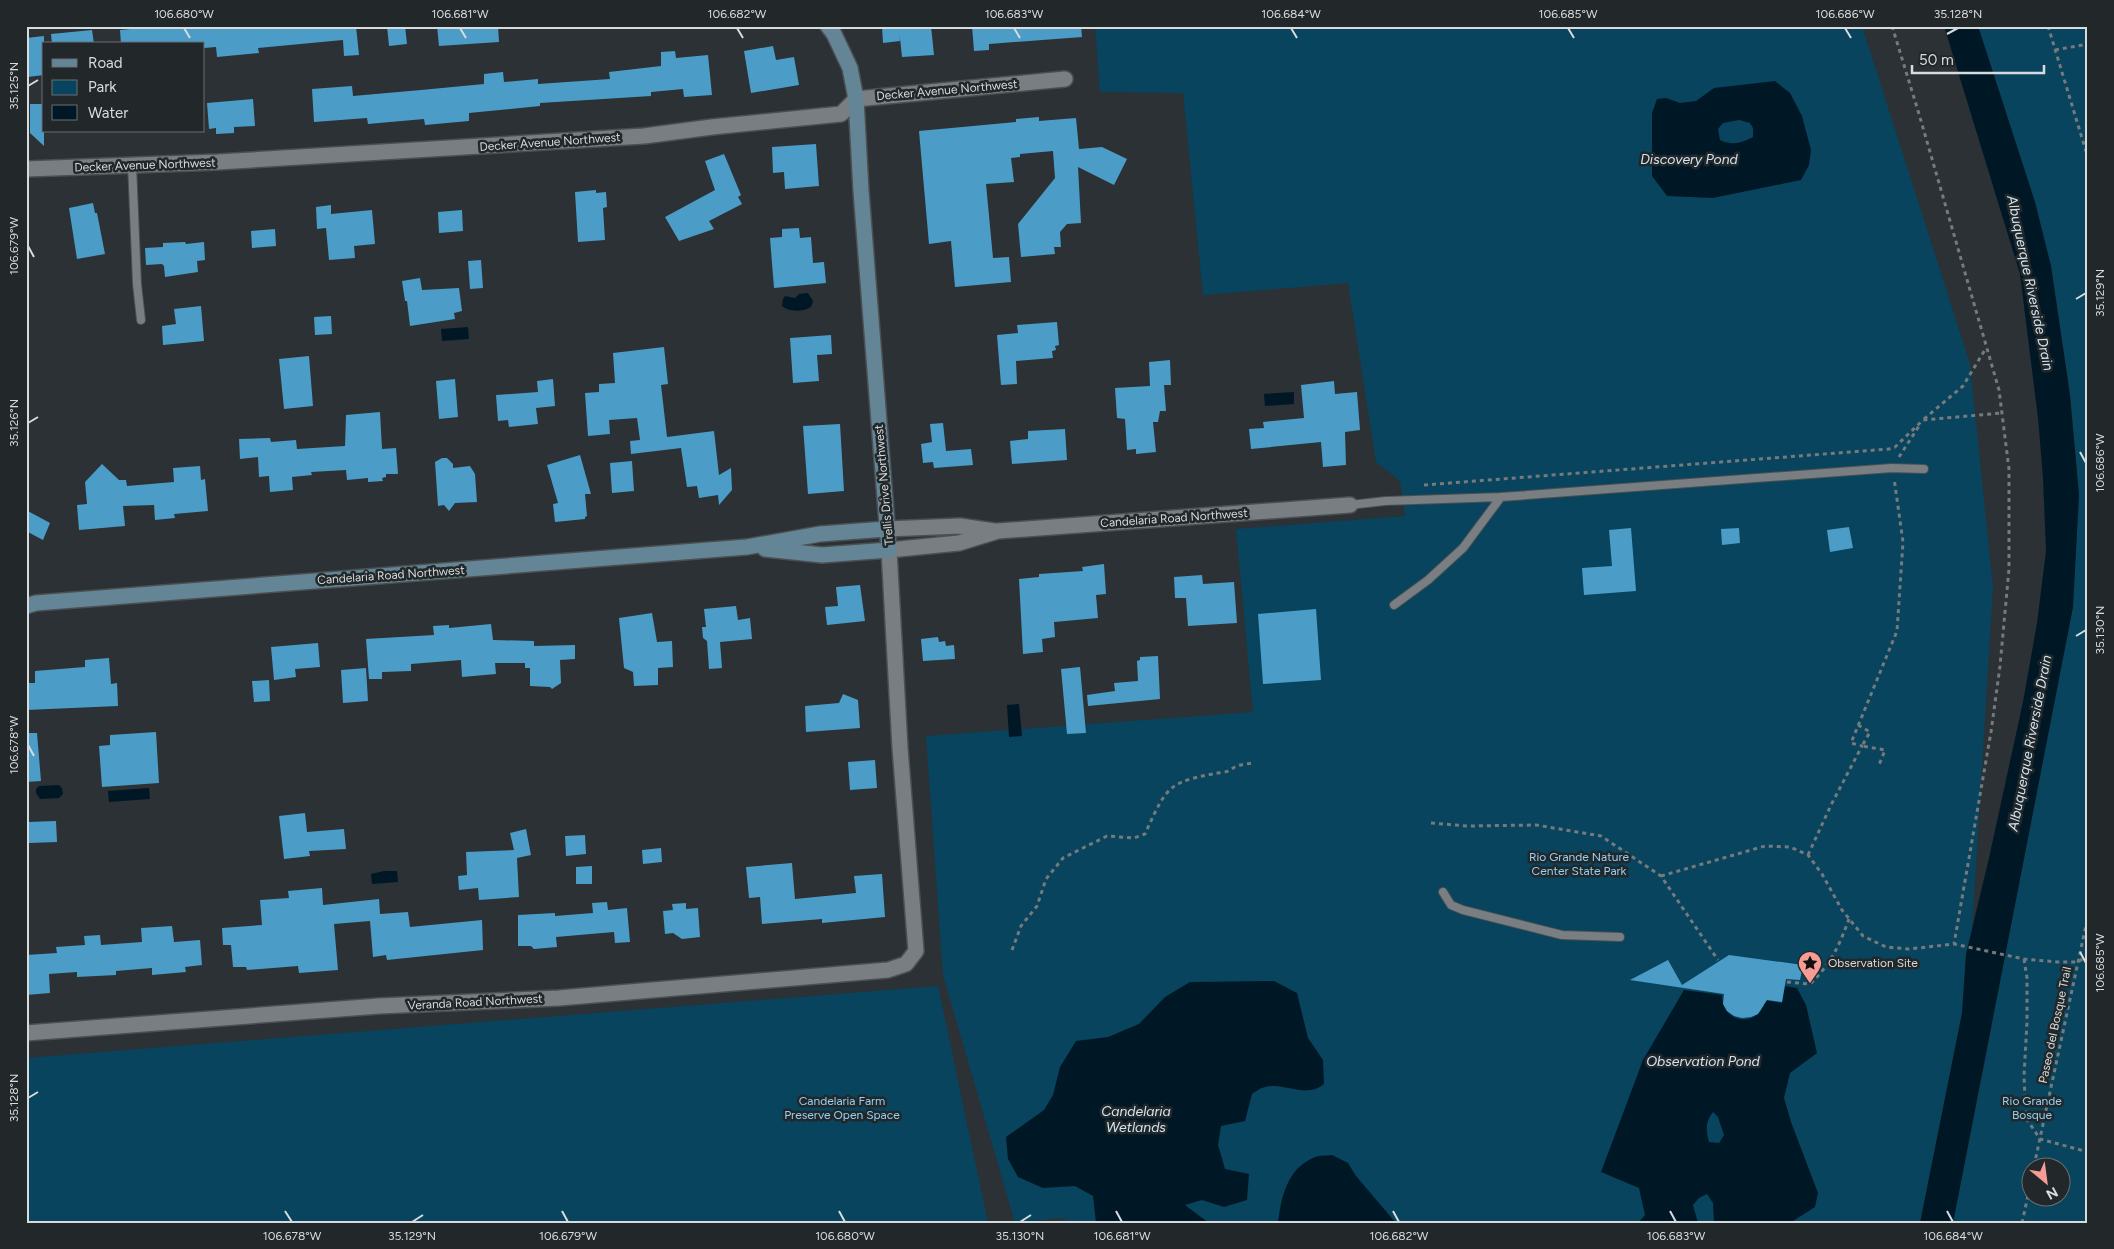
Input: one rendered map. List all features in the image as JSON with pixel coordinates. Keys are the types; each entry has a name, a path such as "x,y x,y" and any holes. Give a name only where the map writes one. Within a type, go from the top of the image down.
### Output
{"street":[{"name":"Trellis Drive Northwest","path":"828,26 834,34 850,68 856,99 889,550 900,748 916,951"},
{"name":"Decker Avenue Northwest","path":"26,169 218,162 644,136 841,114 856,99 1065,80"},
{"name":"Candelaria Road Northwest","path":"29,603 747,547 820,534 886,528 960,526 998,531 1350,505"},
{"name":"Candelaria Road Northwest","path":"747,547 822,555 959,543 998,531"},
{"name":"Veranda Road Northwest","path":"26,1033 379,1006 559,998 888,970 906,964 916,951"}],"lane":[{"path":"132,164 137,284 141,320"},
{"path":"1350,505 1385,501 1501,497 1892,468 1924,469"},
{"path":"1394,606 1428,580 1463,548 1501,497"},
{"path":"1443,892 1451,905 1532,929 1562,935 1620,937"}],"path":[{"path":"1892,26 1920,114 1999,390 2009,469 2009,569 2000,666 1991,732 1954,944"},
{"path":"2048,26 2088,158"},
{"path":"2055,50 2088,44"},
{"path":"1415,486 1889,449 1895,447 1923,420 1964,386 1986,347"},
{"path":"1923,420 2002,413"},
{"path":"1878,765 1885,750 1851,743 1897,632 1903,542 1892,468 1923,420"},
{"path":"1808,855 1831,805 1870,732 1858,726"},
{"path":"1012,950 1021,926 1037,906 1046,879 1055,866 1073,852 1107,836 1134,838 1145,834 1165,793 1178,782 1193,777 1227,772 1239,765 1252,763"},
{"path":"1431,823 1467,826 1536,825 1601,836 1661,876 1718,960"},
{"path":"1661,876 1765,846 1790,847 1808,855 1822,874 1849,919 1863,936 1886,947 1909,949 1954,944 2024,959 2078,962 2088,955"},
{"name":"Paseo del Bosque Trail","path":"2036,1156 2088,916"},
{"path":"1787,982 1810,984 1824,971 1837,951 1849,919"},
{"path":"2024,959 2027,986 2024,1076 2026,1118 2040,1139 2088,1152"},
{"path":"2022,1223 2026,1206"}],"green space":[{"name":"Rio Grande Nature Center State Park","path":"1095,26 1862,26 1970,364 1993,588 1972,931 1966,954 1962,1013 1920,1223 1054,1223 1071,1217 1015,1223 943,975 926,736 1253,712 1236,529 1405,516 1400,481 1376,462 1348,283 1203,295 1183,93 1100,92"},
{"name":"Rio Grande Bosque","path":"1978,26 2088,26 2088,1223 1953,1223 2073,607 2079,495 2070,395 2051,266 2035,202"},
{"name":"Candelaria Farm Preserve Open Space","path":"938,986 988,1223 26,1223 26,1058"}],"water":[{"name":"Albuquerque Riverside Drain","path":"1944,26 1978,26 2035,202 2051,266 2070,395 2079,495 2073,607 1953,1223 1920,1223 1962,1013 1966,954 2023,702 2037,623 2046,551 2038,418 2020,274"},
{"name":"Discovery Pond","path":"1775,81 1790,93 1802,116 1811,150 1809,165 1801,180 1713,198 1667,196 1652,176 1652,113 1657,99 1666,98 1680,103 1696,101 1714,88","holes":["1739,120 1750,123 1753,128 1753,137 1737,143 1720,140 1718,129 1723,123"]},
{"path":"808,293 813,301 808,309 792,310 782,306 785,296 795,298 799,294"},
{"path":"468,327 469,339 442,341 441,329"},
{"path":"1294,392 1294,404 1265,406 1264,394"},
{"path":"1019,704 1022,736 1009,737 1007,705"},
{"path":"59,785 62,788 63,794 59,798 40,799 36,793 36,789 39,786"},
{"path":"149,788 150,799 109,802 108,791"},
{"path":"397,871 398,882 372,884 371,874"},
{"name":"Candelaria Wetlands","path":"1274,981 1297,993 1308,1038 1323,1060 1324,1084 1309,1090 1278,1086 1261,1088 1252,1094 1245,1121 1221,1126 1218,1145 1225,1169 1249,1174 1247,1200 1224,1207 1202,1200 1185,1205 1209,1223 1096,1223 1093,1196 1075,1186 1043,1188 1018,1177 1008,1159 1006,1137 1044,1110 1053,1095 1060,1067 1076,1041 1108,1037 1139,1024 1165,997 1190,982"},
{"name":"Observation Pond","path":"1785,986 1797,988 1806,1005 1817,1053 1790,1073 1784,1098 1818,1193 1815,1207 1790,1223 1714,1223 1713,1203 1707,1194 1699,1198 1693,1205 1698,1223 1638,1223 1645,1215 1639,1188 1601,1172 1643,1060 1684,990 1722,995 1723,1005 1728,1012 1734,1017 1741,1019 1749,1019 1756,1016 1762,1009 1765,1000 1782,1003","holes":["1713,1112 1718,1117 1724,1135 1719,1143 1709,1142 1707,1123"]},
{"path":"1332,1155 1348,1163 1356,1176 1396,1223 1278,1223 1287,1185 1297,1169 1315,1157"}],"building":[{"path":"163,26 356,26 359,55 344,56 343,40 258,48 259,53 217,57 216,47 205,48 205,42 121,42 120,30"},
{"path":"387,26 405,26 407,44 389,46"},
{"path":"437,26 498,26 499,42 439,46"},
{"path":"899,26 900,41 883,43 882,27"},
{"path":"931,26 934,55 902,57 899,29"},
{"path":"972,26 1081,26 1082,37 989,44 989,50 974,51"},
{"path":"92,30 94,42 52,42 51,34"},
{"path":"44,36 44,42 42,42 42,75 28,77 26,38"},
{"path":"773,46 776,60 794,57 799,85 751,93 744,51"},
{"path":"675,51 676,58 708,55 712,95 684,97 683,89 651,92 651,96 540,103 540,106 469,113 469,121 425,125 424,119 368,124 367,118 314,122 312,89 352,86 353,96 421,90 484,84 484,74 503,72 504,82 538,79 538,84 610,79 609,72 661,66 661,52"},
{"path":"253,99 255,126 234,127 234,133 216,134 216,128 209,129 207,103"},
{"path":"30,104 42,104 44,146 30,133"},
{"path":"1039,117 1039,121 1076,118 1079,149 1102,147 1127,159 1114,185 1078,167 1081,223 1067,224 1060,232 1061,247 1054,247 1055,254 1021,257 1018,224 1055,178 1053,151 1020,154 1020,157 1011,158 1014,182 986,184 993,258 1009,257 1011,282 955,287 951,241 929,244 919,131 1016,122 1016,119"},
{"path":"816,144 819,186 785,189 784,172 773,173 772,147"},
{"path":"724,154 741,195 738,197 742,204 709,221 714,229 679,241 665,217 715,190 705,161"},
{"path":"596,190 596,193 606,192 607,207 603,208 605,240 578,242 575,192"},
{"path":"93,203 95,213 97,213 105,254 77,259 69,208"},
{"path":"331,205 331,214 372,210 375,244 354,246 355,258 329,260 326,228 317,229 316,207"},
{"path":"462,210 463,231 439,233 438,212"},
{"path":"799,228 800,238 811,237 813,263 824,262 826,283 774,288 770,238 782,237 782,229"},
{"path":"275,229 276,246 252,248 251,231"},
{"path":"185,242 186,244 204,242 205,260 197,261 198,272 165,277 162,264 146,265 145,248 163,247 163,243"},
{"path":"481,260 483,288 470,289 468,261"},
{"path":"420,278 422,290 459,288 462,311 454,313 455,319 410,326 402,281"},
{"path":"201,306 204,341 163,345 162,326 176,324 174,309"},
{"path":"331,316 332,334 315,335 314,317"},
{"path":"1057,322 1059,345 1055,346 1056,350 1052,351 1053,358 1016,361 1017,384 1001,385 997,335 1018,333 1017,325"},
{"path":"831,335 832,354 817,355 819,381 793,383 790,338"},
{"path":"664,347 668,384 661,385 667,437 714,431 719,475 731,468 732,490 719,505 718,495 699,498 697,486 687,487 681,448 631,454 630,441 640,440 637,418 609,420 610,434 588,436 585,393 599,392 599,384 615,383 613,353"},
{"path":"309,356 313,406 284,409 279,359"},
{"path":"1170,360 1171,385 1164,385 1166,411 1160,411 1158,422 1153,422 1156,452 1136,454 1136,449 1127,450 1125,419 1117,418 1115,388 1150,386 1149,362"},
{"path":"455,379 458,417 439,419 436,381"},
{"path":"553,379 555,406 536,408 538,424 509,427 508,420 498,421 496,395 538,392 537,381"},
{"path":"1334,381 1335,394 1357,392 1360,430 1345,432 1346,465 1323,467 1321,442 1251,449 1249,429 1264,428 1263,422 1304,418 1301,385"},
{"path":"380,412 382,449 396,448 398,474 386,474 386,477 382,478 383,481 368,482 368,478 347,480 346,470 311,472 312,475 292,477 293,490 270,492 269,476 259,477 258,457 240,459 239,439 270,438 271,442 296,440 297,449 345,446 346,415"},
{"path":"943,423 946,451 971,449 973,465 934,468 933,462 923,463 921,444 932,442 930,424"},
{"path":"840,424 844,491 808,494 803,426"},
{"path":"1065,429 1067,460 1012,464 1010,441 1028,439 1028,431"},
{"path":"580,455 591,494 585,494 587,516 585,519 555,522 553,504 558,503 547,465"},
{"path":"442,458 447,458 453,464 453,468 470,466 475,474 477,502 455,503 449,511 444,505 438,506 435,462"},
{"path":"632,461 634,491 612,493 610,463"},
{"path":"102,464 119,480 126,480 127,486 174,482 173,468 200,466 201,480 205,479 208,511 174,514 175,518 155,520 154,505 123,506 125,526 79,530 77,505 87,504 85,482"},
{"path":"26,510 50,523 43,540 26,531"},
{"path":"1849,527 1853,548 1830,552 1827,530"},
{"path":"1631,528 1636,591 1584,595 1582,568 1612,566 1609,530"},
{"path":"1739,528 1740,543 1722,545 1721,529"},
{"path":"1104,564 1106,594 1096,595 1098,618 1054,622 1055,637 1042,639 1043,652 1023,654 1019,579 1039,577 1039,574 1083,571 1082,567"},
{"path":"1202,575 1203,584 1234,582 1237,623 1188,626 1186,598 1175,598 1174,577"},
{"path":"860,585 865,621 827,625 825,607 838,606 836,587"},
{"path":"736,606 738,620 750,618 752,639 720,642 722,668 709,669 707,641 703,638 702,627 706,627 704,609"},
{"path":"1316,609 1321,680 1263,684 1258,614"},
{"path":"652,613 657,642 672,641 673,667 658,668 658,685 634,686 633,672 624,668 619,618"},
{"path":"491,624 493,640 534,641 534,646 575,645 575,659 560,660 561,683 552,689 550,687 530,686 530,668 525,668 525,663 495,663 496,674 462,677 461,660 411,664 411,671 382,672 382,679 369,679 366,639 434,635 433,626 449,625 449,628"},
{"path":"938,637 939,642 945,641 946,646 954,645 955,659 923,661 921,639"},
{"path":"318,643 320,667 295,669 296,677 274,680 271,647"},
{"path":"1158,656 1160,699 1088,706 1087,695 1115,691 1114,683 1138,681 1137,661 1140,660 1140,657"},
{"path":"109,658 111,684 117,683 118,706 26,710 26,683 35,683 35,671 85,667 85,660"},
{"path":"1080,667 1086,733 1067,734 1061,669"},
{"path":"366,668 368,701 343,703 341,670"},
{"path":"269,680 270,701 254,702 252,681"},
{"path":"843,694 858,700 860,728 806,732 805,706 839,703"},
{"path":"156,732 159,783 102,787 99,746 110,745 110,735"},
{"path":"26,733 37,733 41,781 26,782"},
{"path":"875,760 877,788 850,790 848,762"},
{"path":"305,813 307,832 344,829 346,849 309,851 310,856 284,859 279,816"},
{"path":"56,821 57,842 29,843 28,822"},
{"path":"526,829 531,855 517,858 519,897 479,900 478,888 459,890 458,876 467,875 466,852 514,850 510,833"},
{"path":"585,835 586,854 566,856 565,836"},
{"path":"661,848 662,862 643,864 642,850"},
{"path":"792,863 795,899 856,893 854,876 882,874 885,917 822,923 822,919 762,924 760,897 749,898 746,867"},
{"path":"592,866 592,884 576,884 576,867"},
{"path":"322,888 323,905 379,899 380,914 408,912 410,927 482,920 483,950 387,960 386,955 373,957 370,921 334,924 338,970 299,973 298,966 247,970 246,967 233,967 231,945 223,945 222,928 262,925 260,900 289,898 288,891"},
{"path":"607,902 608,910 627,908 630,942 615,943 614,932 556,937 557,947 534,949 531,946 518,946 518,915 555,913 555,916 593,913 592,903"},
{"path":"686,903 686,909 698,908 700,937 682,939 673,933 665,934 663,911 673,910 672,904"},
{"path":"172,926 174,942 200,940 202,965 185,967 186,972 152,975 152,968 116,971 116,975 77,977 77,972 49,974 50,993 26,995 26,955 57,953 56,947 85,945 84,936 100,935 101,945 142,942 141,928"},
{"path":"1729,955 1803,965 1800,980 1786,979 1782,1002 1767,1000 1758,1014 1742,1018 1734,1016 1727,1011 1723,1004 1724,994 1630,980 1668,960 1682,985"}],"place":[{"name":"Observation Site","path":"1810,984"}]}
